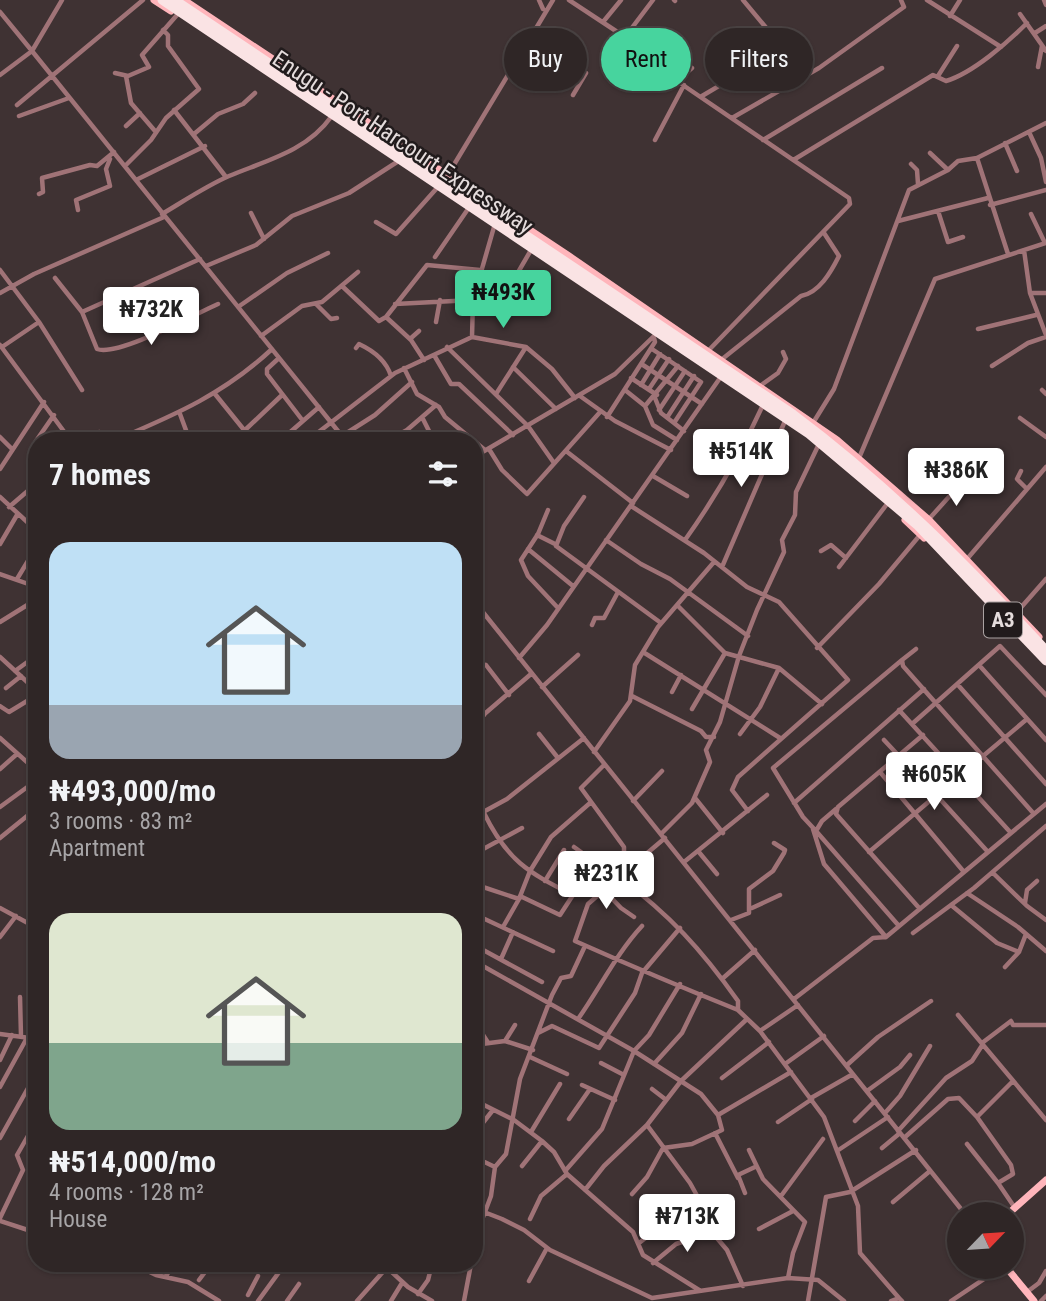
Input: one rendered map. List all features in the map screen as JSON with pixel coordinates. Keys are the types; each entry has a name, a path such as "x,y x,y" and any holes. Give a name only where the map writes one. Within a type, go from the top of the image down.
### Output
{"highway":[{"name":"Enugu - Port Harcourt Expressway","path":"162,0 791,420 872,484 966,567 1046,661"},
{"name":"Enugu - Port Harcourt Expressway","path":"175,0 793,414 876,477 1046,650"}],"main road":[{"name":"Enugu - Port Harcourt Expressway","path":"154,0 785,421 887,504 920,535 966,567 1017,612 1046,644"},
{"name":"Enugu - Port Harcourt Expressway","path":"184,0 760,386 859,458 929,520 1046,667"},
{"path":"1021,1202 1046,1180"},
{"path":"1015,1279 1034,1301"}],"street":[{"path":"0,75 32,51 62,0"},
{"path":"17,105 143,0"},
{"path":"540,0 543,9"},
{"path":"450,178 455,163 554,0"},
{"path":"569,0 612,28"},
{"path":"603,22 621,0"},
{"path":"632,28 653,0"},
{"path":"702,96 783,48 743,0"},
{"path":"732,118 852,45 905,7 901,0"},
{"path":"927,0 1001,47"},
{"path":"950,16 960,0"},
{"path":"0,12 339,432"},
{"path":"1020,14 1044,48 1038,67"},
{"path":"115,73 125,76 149,67 142,55 177,15"},
{"path":"796,159 933,75 950,80 1001,47 1027,23"},
{"path":"1035,33 1046,26"},
{"path":"125,166 151,140 155,131 174,110 198,91 198,85 168,46 168,35 163,30"},
{"path":"938,76 957,46"},
{"path":"764,139 882,68"},
{"path":"125,76 129,99 155,131"},
{"path":"691,89 796,159 850,200 824,233 708,351"},
{"path":"573,95 575,91"},
{"path":"655,140 681,91"},
{"path":"194,134 218,114 243,104 255,93"},
{"path":"19,116 69,98"},
{"path":"174,110 205,146 226,177"},
{"path":"126,126 140,113"},
{"path":"0,293 13,284 163,215 226,177 304,142 320,132 331,117"},
{"path":"813,423 834,389 906,195 918,184 948,170 958,161 977,158 1046,123"},
{"path":"1029,132 1041,158 1046,182"},
{"path":"1005,143 1017,171"},
{"path":"136,180 205,146"},
{"path":"39,194 43,192 42,178 90,165 97,166 114,152"},
{"path":"78,210 76,200 110,186 106,169 114,152"},
{"path":"930,153 948,170"},
{"path":"977,158 1008,254"},
{"path":"206,266 264,239 292,216 349,193 397,162"},
{"path":"911,164 917,170 918,184"},
{"path":"376,222 397,234 437,188"},
{"path":"990,205 1046,190"},
{"path":"897,221 988,198"},
{"path":"435,257 468,209"},
{"path":"938,211 948,242 963,237"},
{"path":"251,213 264,239"},
{"path":"859,458 935,278 1046,243 1031,214"},
{"path":"472,337 473,300 494,227"},
{"path":"721,360 801,296 810,295 819,288 839,256 824,233"},
{"path":"506,313 513,281 531,250"},
{"path":"992,366 1028,343 1046,336 1030,293 1024,250"},
{"path":"238,307 286,273 328,253"},
{"path":"82,312 200,259"},
{"path":"342,286 379,321 386,317 427,265 480,270"},
{"path":"0,270 39,321 82,390"},
{"path":"261,336 302,306 315,304 358,272"},
{"path":"55,278 82,312 97,349 103,351 135,341 218,304"},
{"path":"1030,293 1046,293"},
{"path":"395,304 408,306 440,300 473,300"},
{"path":"436,322 440,300"},
{"path":"315,304 331,319 337,318"},
{"path":"978,329 1036,315"},
{"path":"386,317 410,339 424,360"},
{"path":"39,321 1,346 65,432"},
{"path":"410,339 419,331"},
{"path":"607,417 643,365 652,349 655,336"},
{"path":"483,451 615,374 655,336"},
{"path":"318,432 391,376 472,337 526,347 552,369 578,397 607,417 671,450"},
{"path":"356,348 359,344 377,354 388,366 391,376"},
{"path":"447,347 528,426 554,463"},
{"path":"496,394 526,347"},
{"path":"135,432 180,414 239,380 272,349"},
{"path":"652,349 701,383 674,424"},
{"path":"760,386 778,373 786,359 783,352"},
{"path":"0,358 6,353"},
{"path":"641,385 660,354"},
{"path":"434,355 451,384 459,384 513,435"},
{"path":"279,358 266,372 303,421"},
{"path":"649,389 669,359"},
{"path":"643,365 702,404"},
{"path":"645,406 656,396 678,366"},
{"path":"513,367 556,409"},
{"path":"404,368 417,394 436,405 445,417 463,432"},
{"path":"659,410 685,371"},
{"path":"668,416 694,376"},
{"path":"519,658 632,505 720,378"},
{"path":"631,379 649,389 656,396 659,410 684,430"},
{"path":"352,432 412,382"},
{"path":"625,390 645,406 653,425 677,440"},
{"path":"215,394 244,431 282,395"},
{"path":"0,468 44,402"},
{"path":"403,432 436,405"},
{"path":"290,432 318,407"},
{"path":"685,540 714,501 741,453 762,407"},
{"path":"483,447 525,494 601,411"},
{"path":"180,414 187,432"},
{"path":"42,432 54,415"},
{"path":"422,416 430,432"},
{"path":"1020,418 1046,437"},
{"path":"722,567 785,421"},
{"path":"0,437 12,449"},
{"path":"619,877 687,811 695,797 710,759 706,750 726,705 739,656 784,552 782,540 795,515 796,492 818,446"},
{"path":"566,451 632,505 685,540 747,587 779,602 848,680 748,766 732,787 748,811"},
{"path":"966,567 1026,488 1046,467"},
{"path":"1021,471 1017,480 1026,488"},
{"path":"653,475 687,496"},
{"path":"929,520 965,479"},
{"path":"9,507 28,491"},
{"path":"555,544 584,497"},
{"path":"0,498 28,523"},
{"path":"839,567 887,504"},
{"path":"548,510 537,535 521,560 528,576 558,608"},
{"path":"0,544 18,516"},
{"path":"537,535 555,544 662,623"},
{"path":"817,648 879,584 920,535"},
{"path":"606,540 688,592 748,636"},
{"path":"821,551 831,545 846,558"},
{"path":"528,549 573,586"},
{"path":"17,579 28,560"},
{"path":"594,752 632,696 633,675 643,652 662,623 714,562"},
{"path":"0,574 28,583"},
{"path":"1017,612 1046,579"},
{"path":"592,625 596,618 604,618 618,592"},
{"path":"0,622 28,605"},
{"path":"677,605 725,653 779,668 822,704"},
{"path":"483,612 955,1202"},
{"path":"912,724 1000,646 1046,695"},
{"path":"899,926 794,803 773,768 916,649"},
{"path":"643,652 780,738"},
{"path":"692,709 725,653"},
{"path":"542,687 578,656"},
{"path":"0,657 28,683"},
{"path":"902,660 936,704 1034,814"},
{"path":"15,671 28,662"},
{"path":"483,664 509,695"},
{"path":"979,665 1046,740"},
{"path":"740,734 752,720 779,668"},
{"path":"483,712 485,715 531,674"},
{"path":"672,692 681,675"},
{"path":"6,688 21,676"},
{"path":"958,685 1046,784"},
{"path":"794,803 924,689"},
{"path":"632,696 701,731 706,737 714,737"},
{"path":"0,706 9,712 28,699"},
{"path":"899,710 1011,833"},
{"path":"869,852 938,797 1027,719"},
{"path":"539,734 558,758"},
{"path":"886,937 824,864 812,833 923,735"},
{"path":"0,738 28,763"},
{"path":"573,895 530,871 498,842 484,813 507,799 584,738"},
{"path":"884,740 988,852"},
{"path":"0,769 17,754"},
{"path":"604,765 581,788 624,847 624,852 606,870"},
{"path":"633,801 662,771"},
{"path":"880,772 964,872"},
{"path":"0,807 28,787"},
{"path":"684,862 767,795"},
{"path":"695,797 723,833"},
{"path":"503,927 530,871 551,836 590,803"},
{"path":"794,999 873,938 886,937 1046,804"},
{"path":"836,810 836,814 920,909"},
{"path":"0,838 28,815"},
{"path":"913,933 993,873 1046,826"},
{"path":"483,850 522,828"},
{"path":"752,908 749,889 773,871 784,853 785,850 774,843"},
{"path":"574,848 606,870 611,877"},
{"path":"545,881 564,850"},
{"path":"698,851 717,874"},
{"path":"993,873 1046,920"},
{"path":"483,887 519,897 560,915 573,895 611,877 619,877 642,892 680,928 738,1001 738,1010"},
{"path":"1025,904 1027,890 1037,881"},
{"path":"599,885 634,917"},
{"path":"603,891 589,902 574,940 642,973 680,984 738,1010 760,1031 812,1098 824,1117 852,1190 860,1219 860,1253 900,1299 891,1301"},
{"path":"967,893 1046,951"},
{"path":"731,920 780,895"},
{"path":"951,905 997,943 1019,952"},
{"path":"0,908 28,923"},
{"path":"0,937 16,916"},
{"path":"483,918 553,951"},
{"path":"578,1019 605,981 614,959 642,926"},
{"path":"537,1033 552,1026 599,1048 635,993 642,973 680,928"},
{"path":"501,959 513,932"},
{"path":"1005,967 1019,952 1026,934"},
{"path":"483,1215 491,1196 495,1167 506,1154 514,1120 513,1106 548,1004 561,978 571,976 585,946"},
{"path":"483,949 542,982"},
{"path":"722,979 755,950"},
{"path":"483,966 634,1051 701,1094 718,1115 723,1128 692,1144 663,1148"},
{"path":"530,1219 541,1196 566,1173 602,1129 634,1051 649,1035 680,984"},
{"path":"654,1064 682,1033 701,994"},
{"path":"20,998 21,1035"},
{"path":"847,1065 878,1037 931,1000"},
{"path":"760,1031 798,1005"},
{"path":"958,1015 1046,1120"},
{"path":"585,1190 604,1166 647,1125 681,1081 747,1020"},
{"path":"901,1134 946,1078 972,1061 982,1044 1011,1021 1013,1025 1046,1025"},
{"path":"505,1041 515,1025"},
{"path":"0,1034 27,1036 0,1087"},
{"path":"0,1060 12,1035"},
{"path":"483,1035 487,1041"},
{"path":"785,1064 824,1036"},
{"path":"483,1042 505,1041 533,1050"},
{"path":"722,1078 768,1042"},
{"path":"837,1151 887,1115 930,1046"},
{"path":"867,1091 900,1068 911,1055"},
{"path":"530,1056 568,1074"},
{"path":"601,1063 624,1075"},
{"path":"718,1115 792,1072"},
{"path":"778,1122 853,1073"},
{"path":"977,1117 1013,1081"},
{"path":"531,1132 560,1084"},
{"path":"582,1085 615,1100"},
{"path":"1,1138 28,1088"},
{"path":"569,1119 590,1089"},
{"path":"652,1089 665,1099"},
{"path":"882,1148 948,1099 959,1098 977,1117 1013,1170 1011,1175 998,1184"},
{"path":"855,1121 875,1101"},
{"path":"483,1105 514,1120 542,1141 554,1152 566,1173 629,1228 643,1255 700,1290"},
{"path":"483,1123 493,1110"},
{"path":"647,1125 690,1183 711,1232 727,1250 743,1286"},
{"path":"716,1133 745,1193"},
{"path":"28,1137 18,1156 23,1170 0,1220 28,1230"},
{"path":"780,1196 823,1139"},
{"path":"522,1166 542,1141"},
{"path":"967,1144 1010,1202"},
{"path":"632,1194 647,1177 663,1148"},
{"path":"749,1150 755,1167 767,1185 805,1222 793,1253 788,1278"},
{"path":"808,1301 826,1198 852,1190 916,1150"},
{"path":"483,1161 495,1167"},
{"path":"738,1178 738,1175 755,1167"},
{"path":"893,1202 930,1171"},
{"path":"484,1212 524,1230 547,1248 640,1295 652,1298 788,1278 813,1280 827,1286 845,1301"},
{"path":"759,1229 793,1212"},
{"path":"639,1243 669,1220"},
{"path":"653,1263 676,1244 711,1232"},
{"path":"529,1281 547,1248"},
{"path":"1026,1292 1039,1283 1046,1271"},
{"path":"153,1272 188,1282 219,1301"},
{"path":"166,1277 168,1272"},
{"path":"199,1280 205,1272"},
{"path":"258,1301 279,1272"},
{"path":"357,1301 380,1272"},
{"path":"392,1272 402,1283 429,1301"},
{"path":"415,1301 430,1272"},
{"path":"464,1301 469,1272"},
{"path":"248,1295 258,1276"},
{"path":"951,1301 985,1279"},
{"path":"390,1301 402,1283"},
{"path":"287,1301 299,1284"},
{"path":"1041,1301 1046,1296"}]}
